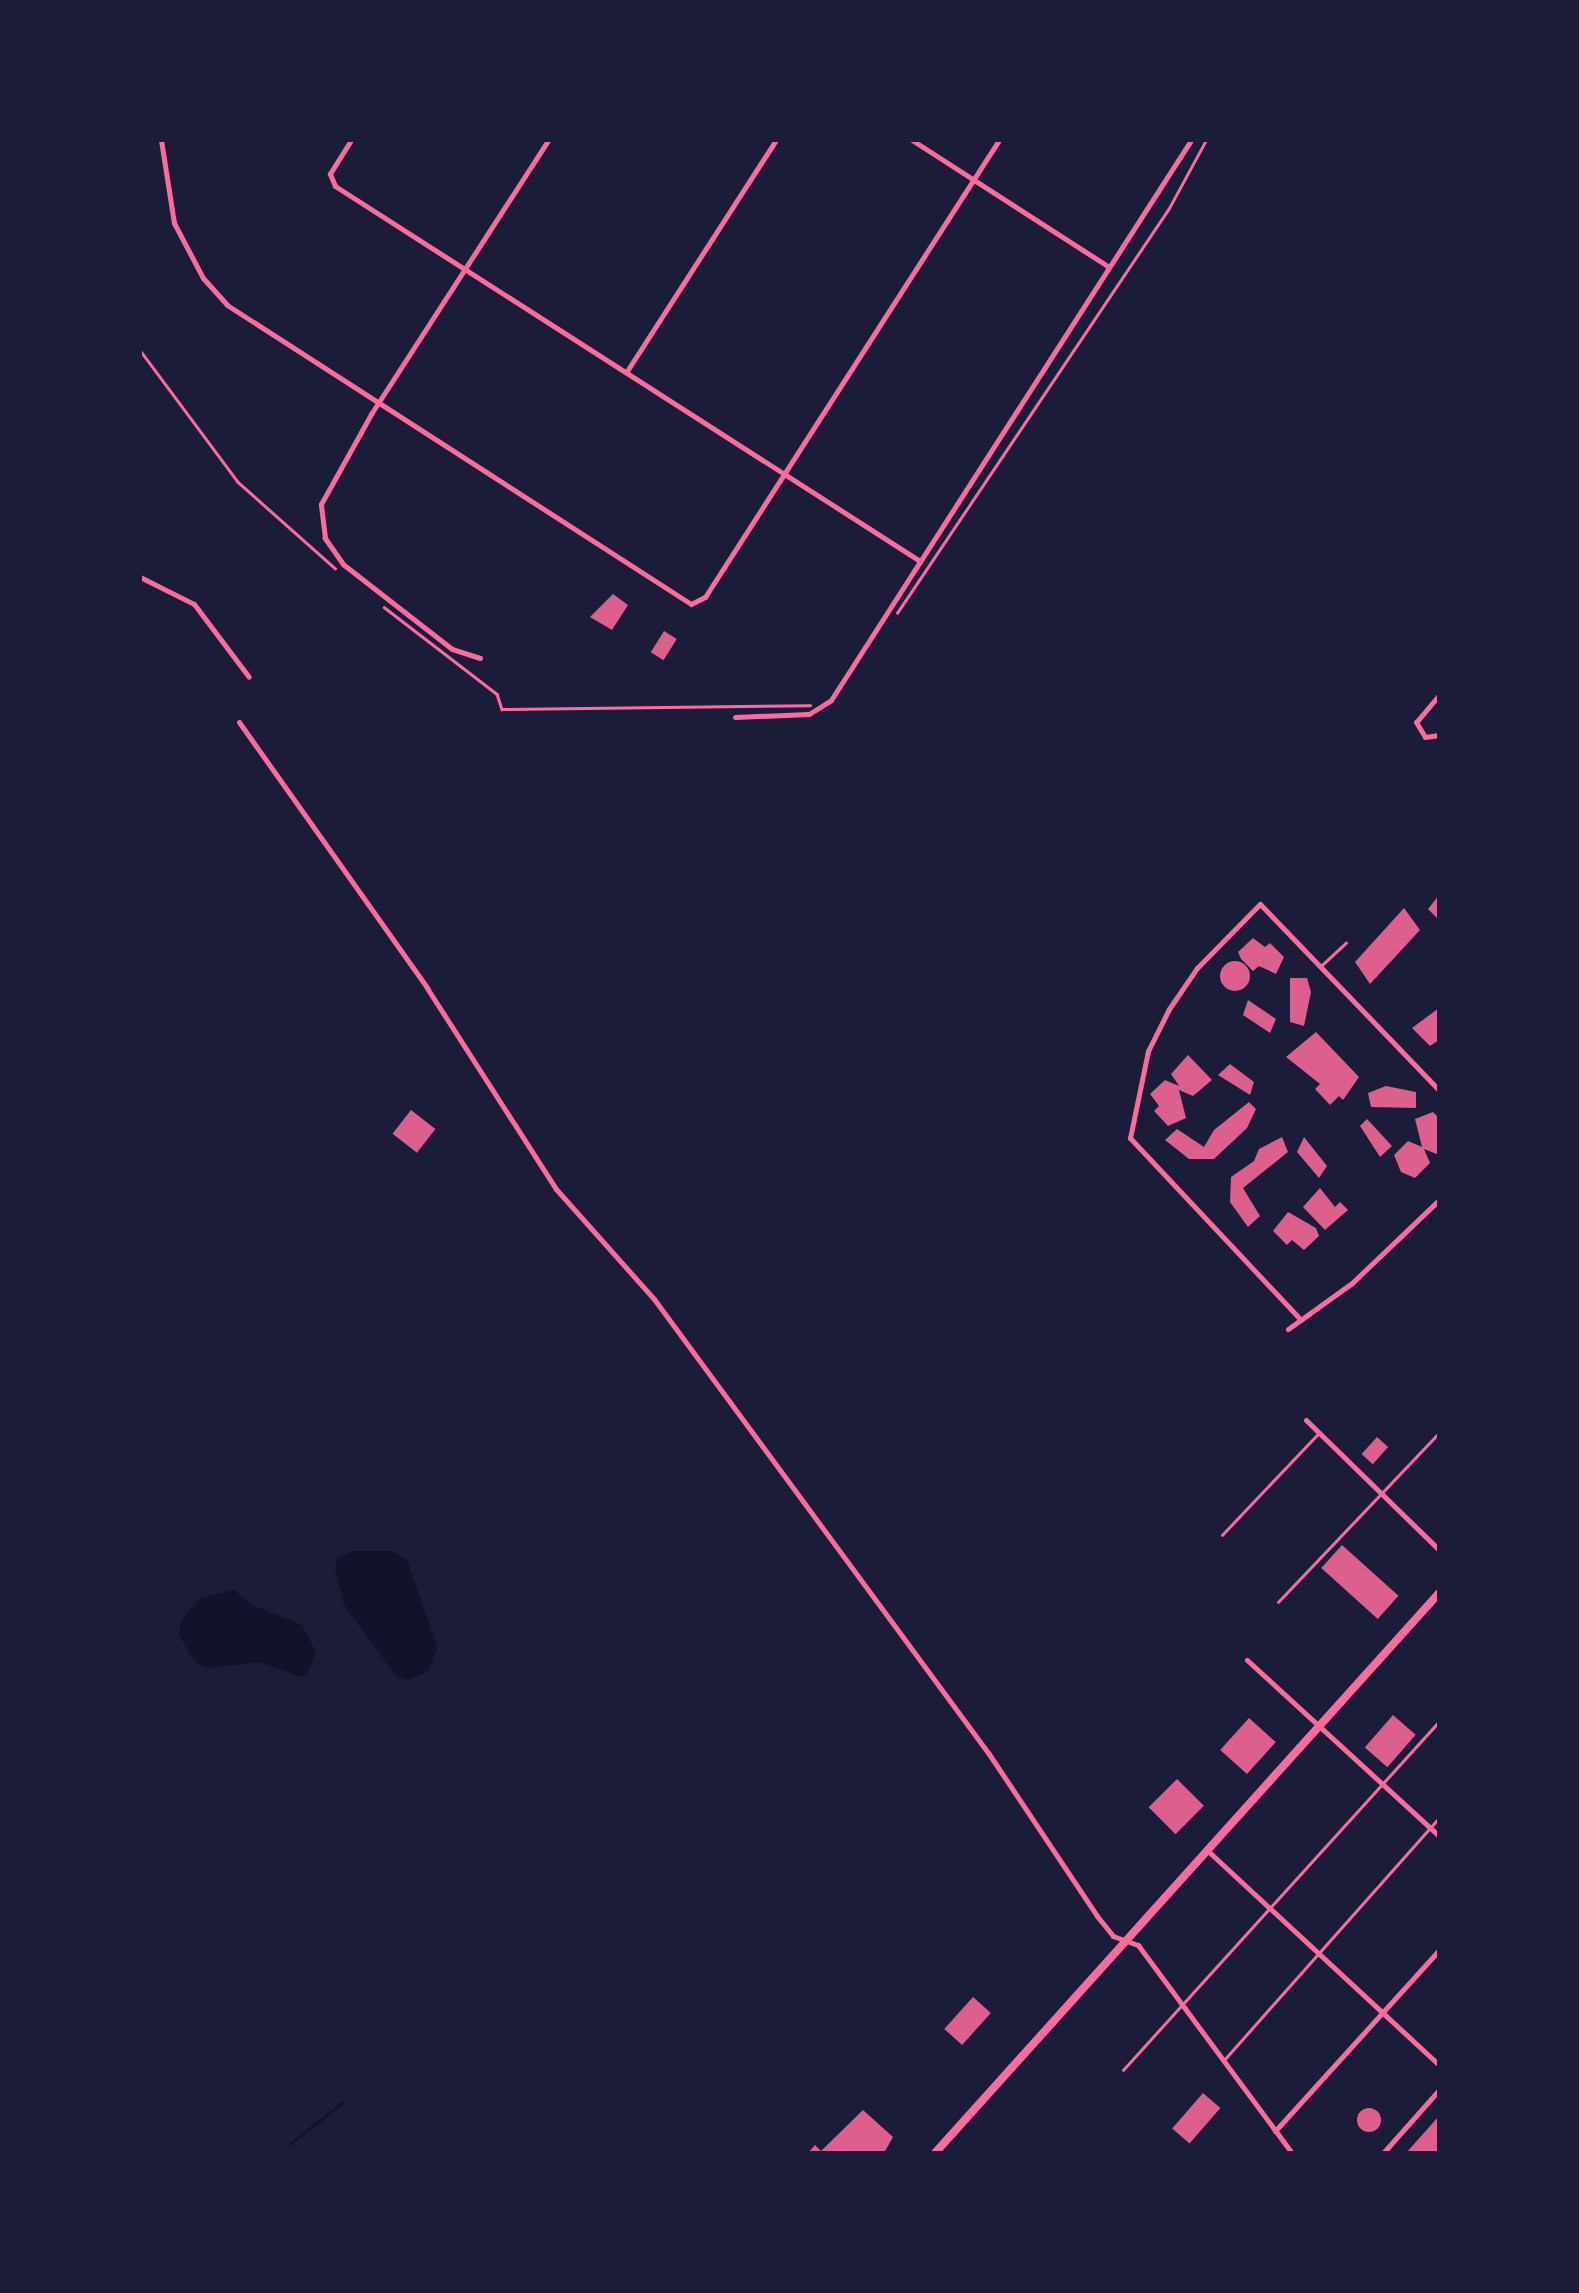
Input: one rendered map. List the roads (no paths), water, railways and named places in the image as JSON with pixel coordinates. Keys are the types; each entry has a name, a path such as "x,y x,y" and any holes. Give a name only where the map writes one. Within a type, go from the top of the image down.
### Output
{"main road":[{"path":"934,2153 1439,1593"}],"street":[{"path":"161,140 174,222 202,278 253,325 682,602 696,603 785,473 999,140"},
{"path":"350,140 329,178 920,560"},
{"path":"480,658 452,649 343,564 325,538 320,513 326,486 548,140"},
{"path":"627,371 776,140"},
{"path":"912,140 1109,267"},
{"path":"735,717 810,714 831,700 1191,140"},
{"path":"140,577 194,604 249,677"},
{"path":"1439,695 1416,722 1425,737 1439,735"},
{"path":"239,722 408,961 556,1189 654,1300 1006,1778 1097,1916 1113,1936 1138,1945 1292,2153"},
{"path":"1301,1320 1137,1147 1130,1126 1148,1051 1168,1009 1198,968 1260,904 1438,1085"},
{"path":"1288,1329 1439,1200"},
{"path":"1306,1420 1439,1550"},
{"path":"1248,1660 1439,1836"},
{"path":"1206,1849 1439,2065"},
{"path":"1275,2131 1439,1950"},
{"path":"1383,2153 1439,2090"}],"lane":[{"path":"1321,967 1346,944"},
{"path":"1278,1602 1439,1432"},
{"path":"1222,1535 1318,1433"},
{"path":"1124,2070 1439,1722"},
{"path":"1223,2061 1439,1818"}],"waterway":[{"path":"290,2144 342,2103"}]}
